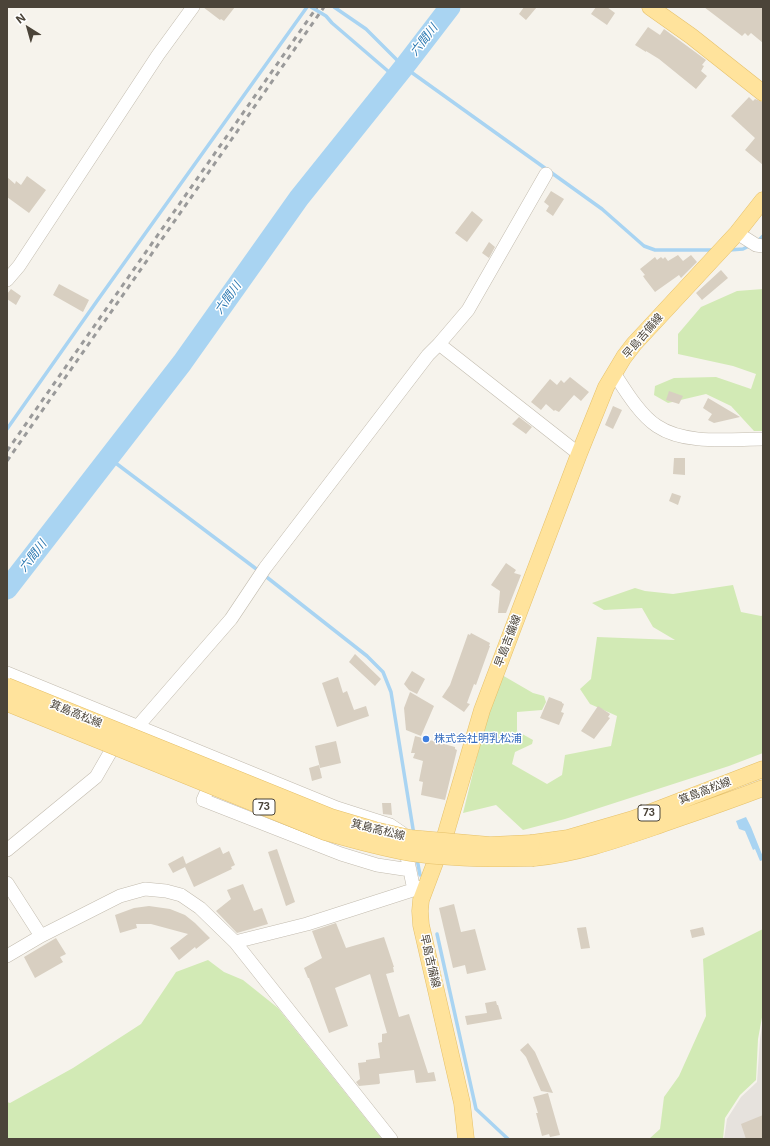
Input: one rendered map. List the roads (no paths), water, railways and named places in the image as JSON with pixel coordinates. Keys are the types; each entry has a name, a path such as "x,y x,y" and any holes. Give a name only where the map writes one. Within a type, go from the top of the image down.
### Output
{"main road":[{"path":"650,7 691,36 763,93"},
{"name":"早島吉備線","path":"466,1139 462,1103 421,925 420,888 445,836 482,710 606,387 634,344 716,256 747,242 763,200"},
{"name":"箕島高松線","path":"7,686 331,817 375,830 410,838 533,850 572,852 629,835 763,788"},
{"name":"箕島高松線","path":"7,703 325,832 371,845 411,853 453,858 490,859 533,850 633,819 763,768"}],"street":[{"path":"7,280 19,266 158,55 193,7"},
{"path":"7,850 96,778 115,744 138,726 231,619 263,572 428,355 468,310 546,174"},
{"path":"439,344 579,454"},
{"path":"614,373 645,416 656,426 668,433 686,438 763,439"},
{"path":"7,673 336,808 390,825 402,833 410,870 420,888 307,924 235,942"},
{"path":"221,760 203,800 341,854 378,865 410,870"},
{"path":"7,883 41,936"},
{"path":"7,956 41,936 120,896 145,889 166,891 181,895 200,908 235,942 391,1139"}],"water":[{"path":"746,817 763,860 760,861 755,849 753,850 745,831 739,829 736,821"}],"waterway":[{"path":"7,429 307,7"},
{"path":"311,7 326,16 332,23 396,78"},
{"path":"334,7 366,29 404,67 602,209 644,246 655,250 714,250"},
{"name":"六間川","path":"7,589 182,363 299,198 450,7"},
{"path":"757,242 763,236"},
{"path":"729,250 743,249 751,245"},
{"path":"109,458 259,571"},
{"path":"264,575 367,656 383,672 391,692 414,835"},
{"path":"417,859 420,875"},
{"path":"437,934 476,1109 508,1139"}],"railway":[{"path":"7,451 317,7"},
{"path":"7,461 324,7"}],"place":[{"name":"株式会社明乳松浦","path":"426,739"}]}
